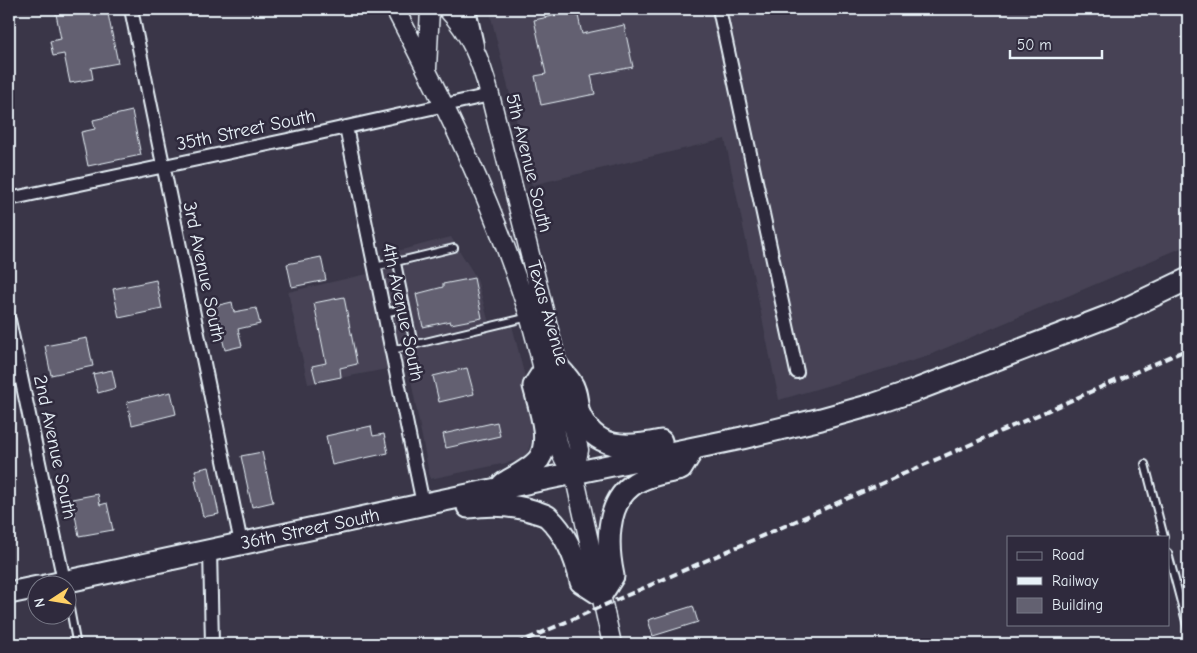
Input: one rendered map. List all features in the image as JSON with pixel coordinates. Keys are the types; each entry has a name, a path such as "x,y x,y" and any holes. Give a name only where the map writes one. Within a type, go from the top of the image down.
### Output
{"highway":[{"path":"494,490 539,458 545,443 544,427 534,386 551,370 572,384 580,413 591,431 605,442 621,447 642,445 762,419 816,420 875,404 922,388 1117,313 1188,279"},
{"name":"36th Street South","path":"78,583 210,550 574,474 816,420"},
{"path":"380,514 409,520 490,504 512,506 546,516 560,532 576,560 581,582 601,595 613,576 609,554 609,536 611,521 619,500 630,486 647,478 682,469 694,448"},
{"path":"9,593 28,589"}],"main road":[{"name":"Texas Avenue","path":"395,9 443,105 496,223 529,317 551,370"},
{"path":"426,69 430,9"},
{"path":"447,9 462,25 481,64"},
{"name":"5th Avenue South","path":"481,64 490,95 551,370 579,450 574,474"},
{"path":"574,474 612,644"}],"street":[{"name":"3rd Avenue South","path":"131,9 241,544"},
{"name":"5th Avenue South","path":"469,9 481,64"},
{"path":"719,9 797,372"},
{"name":"35th Street South","path":"9,199 490,95"},
{"name":"4th Avenue South","path":"346,127 423,504"},
{"name":"2nd Avenue South","path":"9,320 58,576"},
{"path":"210,550 212,644"}],"lane":[{"path":"375,268 454,248"},
{"path":"397,263 414,345"},
{"path":"384,313 406,308"},
{"path":"392,350 529,317"},
{"path":"1145,464 1164,536"},
{"path":"1170,561 1188,629"},
{"path":"71,626 76,643"}],"shaded area":[{"path":"489,9 1188,9 1188,245 922,358 779,400 725,139 532,185"},
{"path":"451,237 477,279 489,323 510,317 537,426 525,459 430,479 408,365 308,384 288,292 389,269 386,254"}],"building":[{"path":"55,9 107,9 118,63 91,68 93,79 70,83 64,54 53,56 50,41 61,39"},
{"path":"577,11 582,34 624,25 633,67 591,75 595,94 541,105 535,76 546,74 534,20"},
{"path":"132,111 141,155 88,166 81,132 95,129 93,120"},
{"path":"321,257 326,280 292,287 287,264"},
{"path":"474,278 482,318 451,324 450,321 423,327 416,294 443,287 443,284"},
{"path":"156,280 162,309 119,318 113,289"},
{"path":"344,297 357,364 340,368 341,377 316,382 312,366 326,363 314,303"},
{"path":"232,302 234,312 256,308 260,324 238,329 242,346 225,350 215,306"},
{"path":"87,338 93,366 51,375 45,346"},
{"path":"467,368 474,394 439,402 433,376"},
{"path":"112,370 116,388 98,393 93,374"},
{"path":"171,392 176,414 132,425 127,402"},
{"path":"497,422 500,436 446,448 443,434"},
{"path":"371,426 373,436 384,434 388,453 332,465 326,436"},
{"path":"262,452 273,502 252,507 241,456"},
{"path":"209,467 219,514 203,517 195,480 197,480 195,470"},
{"path":"98,494 100,505 107,503 113,530 79,536 72,499"},
{"path":"693,606 698,622 653,636 648,620"}],"railway":[{"path":"516,644 1188,349"}]}
